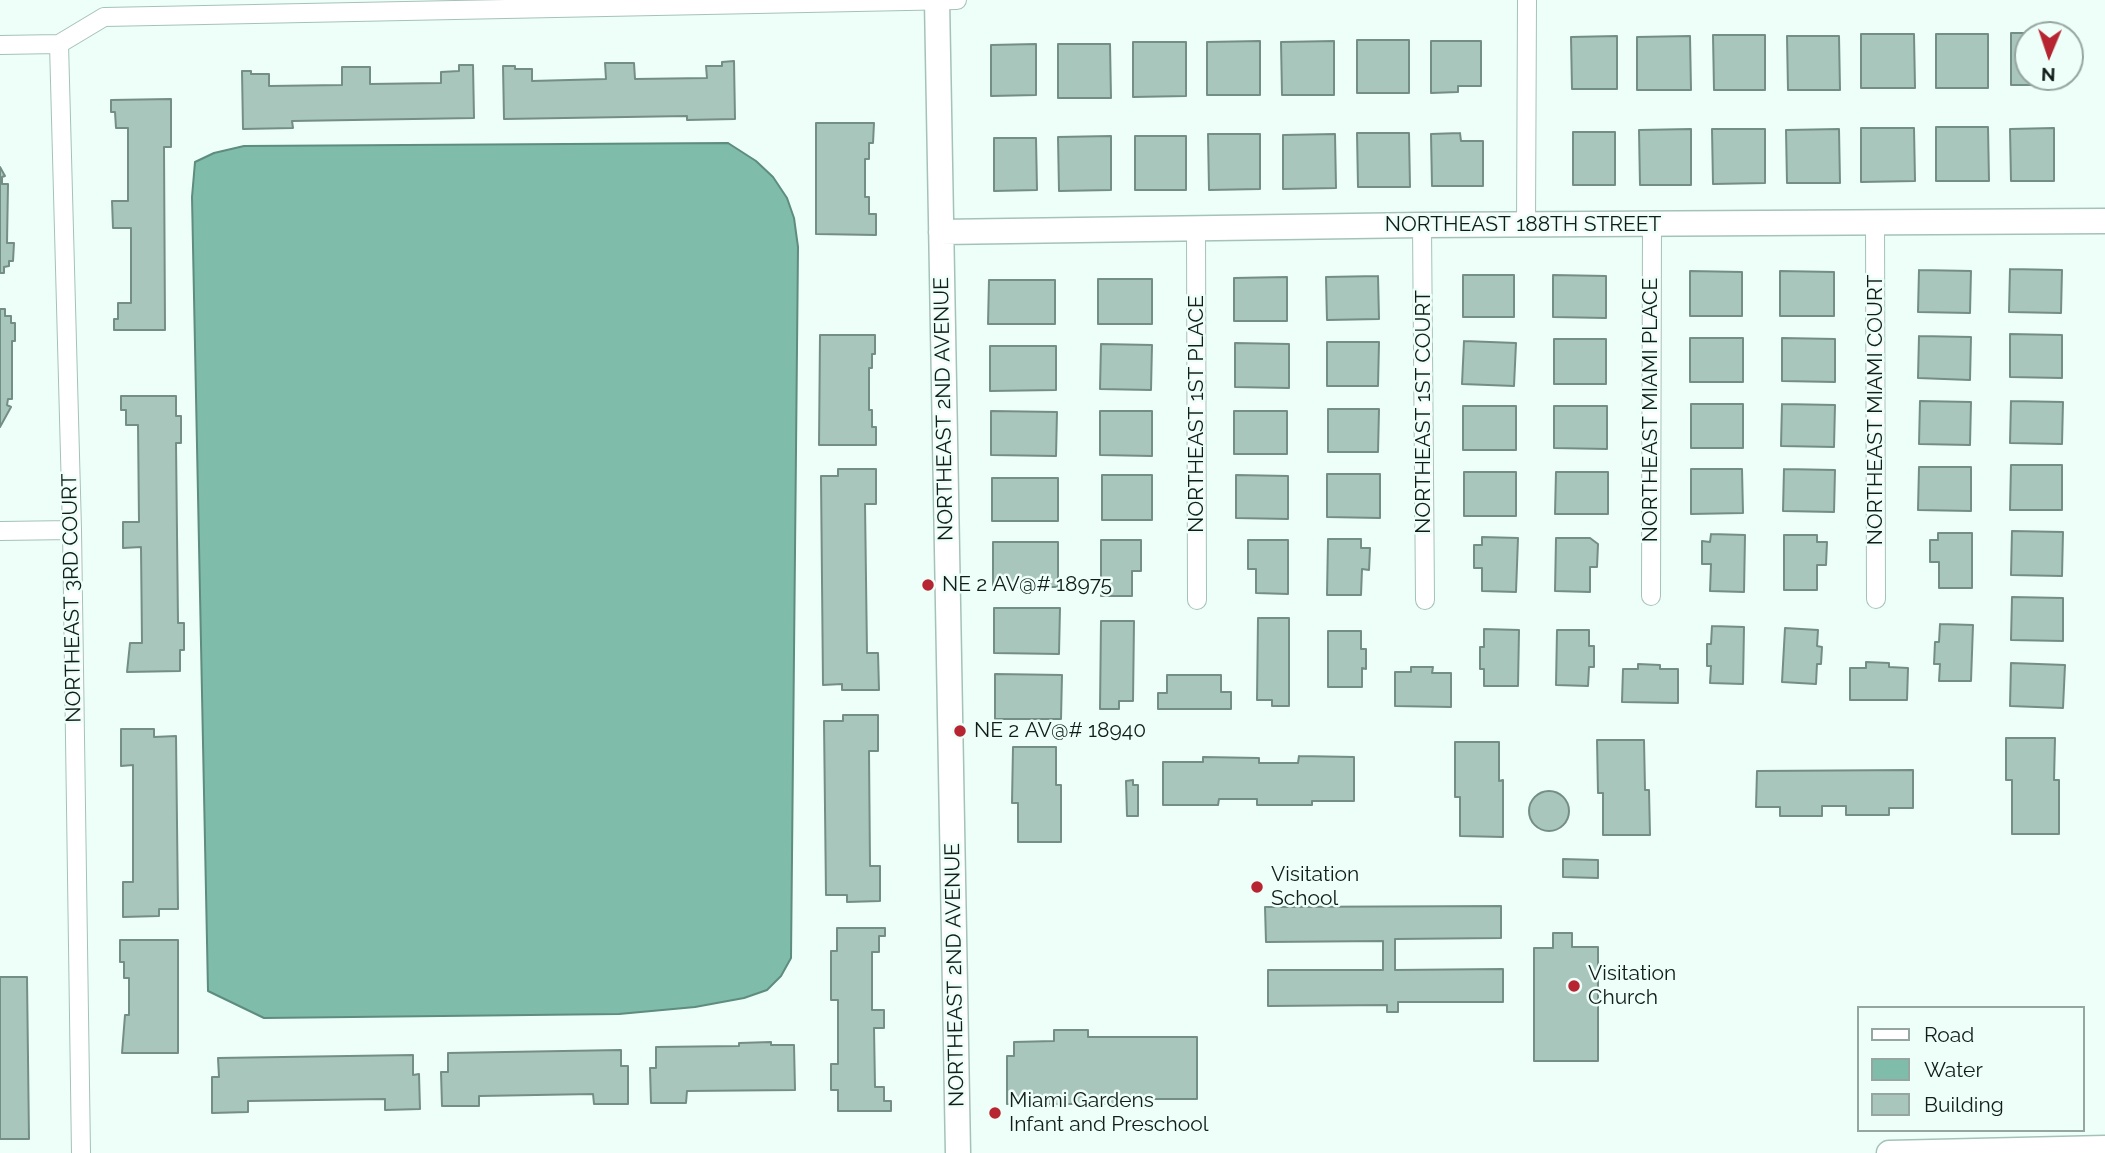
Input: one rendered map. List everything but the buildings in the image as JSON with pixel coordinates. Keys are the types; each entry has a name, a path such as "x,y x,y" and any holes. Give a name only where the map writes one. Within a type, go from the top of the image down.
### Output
{"street":[{"name":"NORTHEAST 2ND AVENUE","path":"937,0 958,1153"},
{"path":"0,45 59,44 104,17 957,0"},
{"path":"1526,225 1527,0"},
{"name":"NORTHEAST 3RD COURT","path":"59,44 72,530 81,1153"},
{"name":"NORTHEAST MIAMI COURT","path":"1875,221 1876,599"},
{"name":"NORTHEAST 188TH STREET","path":"941,232 1422,225 2105,221"},
{"name":"NORTHEAST MIAMI PLACE","path":"1651,224 1651,596"},
{"name":"NORTHEAST 1ST COURT","path":"1422,225 1426,600"},
{"name":"NORTHEAST 1ST PLACE","path":"1196,228 1197,600"},
{"path":"0,531 72,530"},
{"path":"1889,1153 2105,1148"}],"water":[{"path":"728,143 756,161 773,177 787,198 794,218 798,247 791,958 781,976 767,990 744,998 695,1007 619,1014 264,1018 208,991 192,197 195,162 214,153 244,146"}],"place":[{"name":"NE 2 AV@# 18975","path":"928,585"},
{"name":"NE 2 AV@# 18940","path":"960,731"},
{"name":"Visitation School","path":"1257,887"},
{"name":"Visitation Church","path":"1574,986"},
{"name":"Miami Gardens Infant and Preschool","path":"995,1113"}]}
